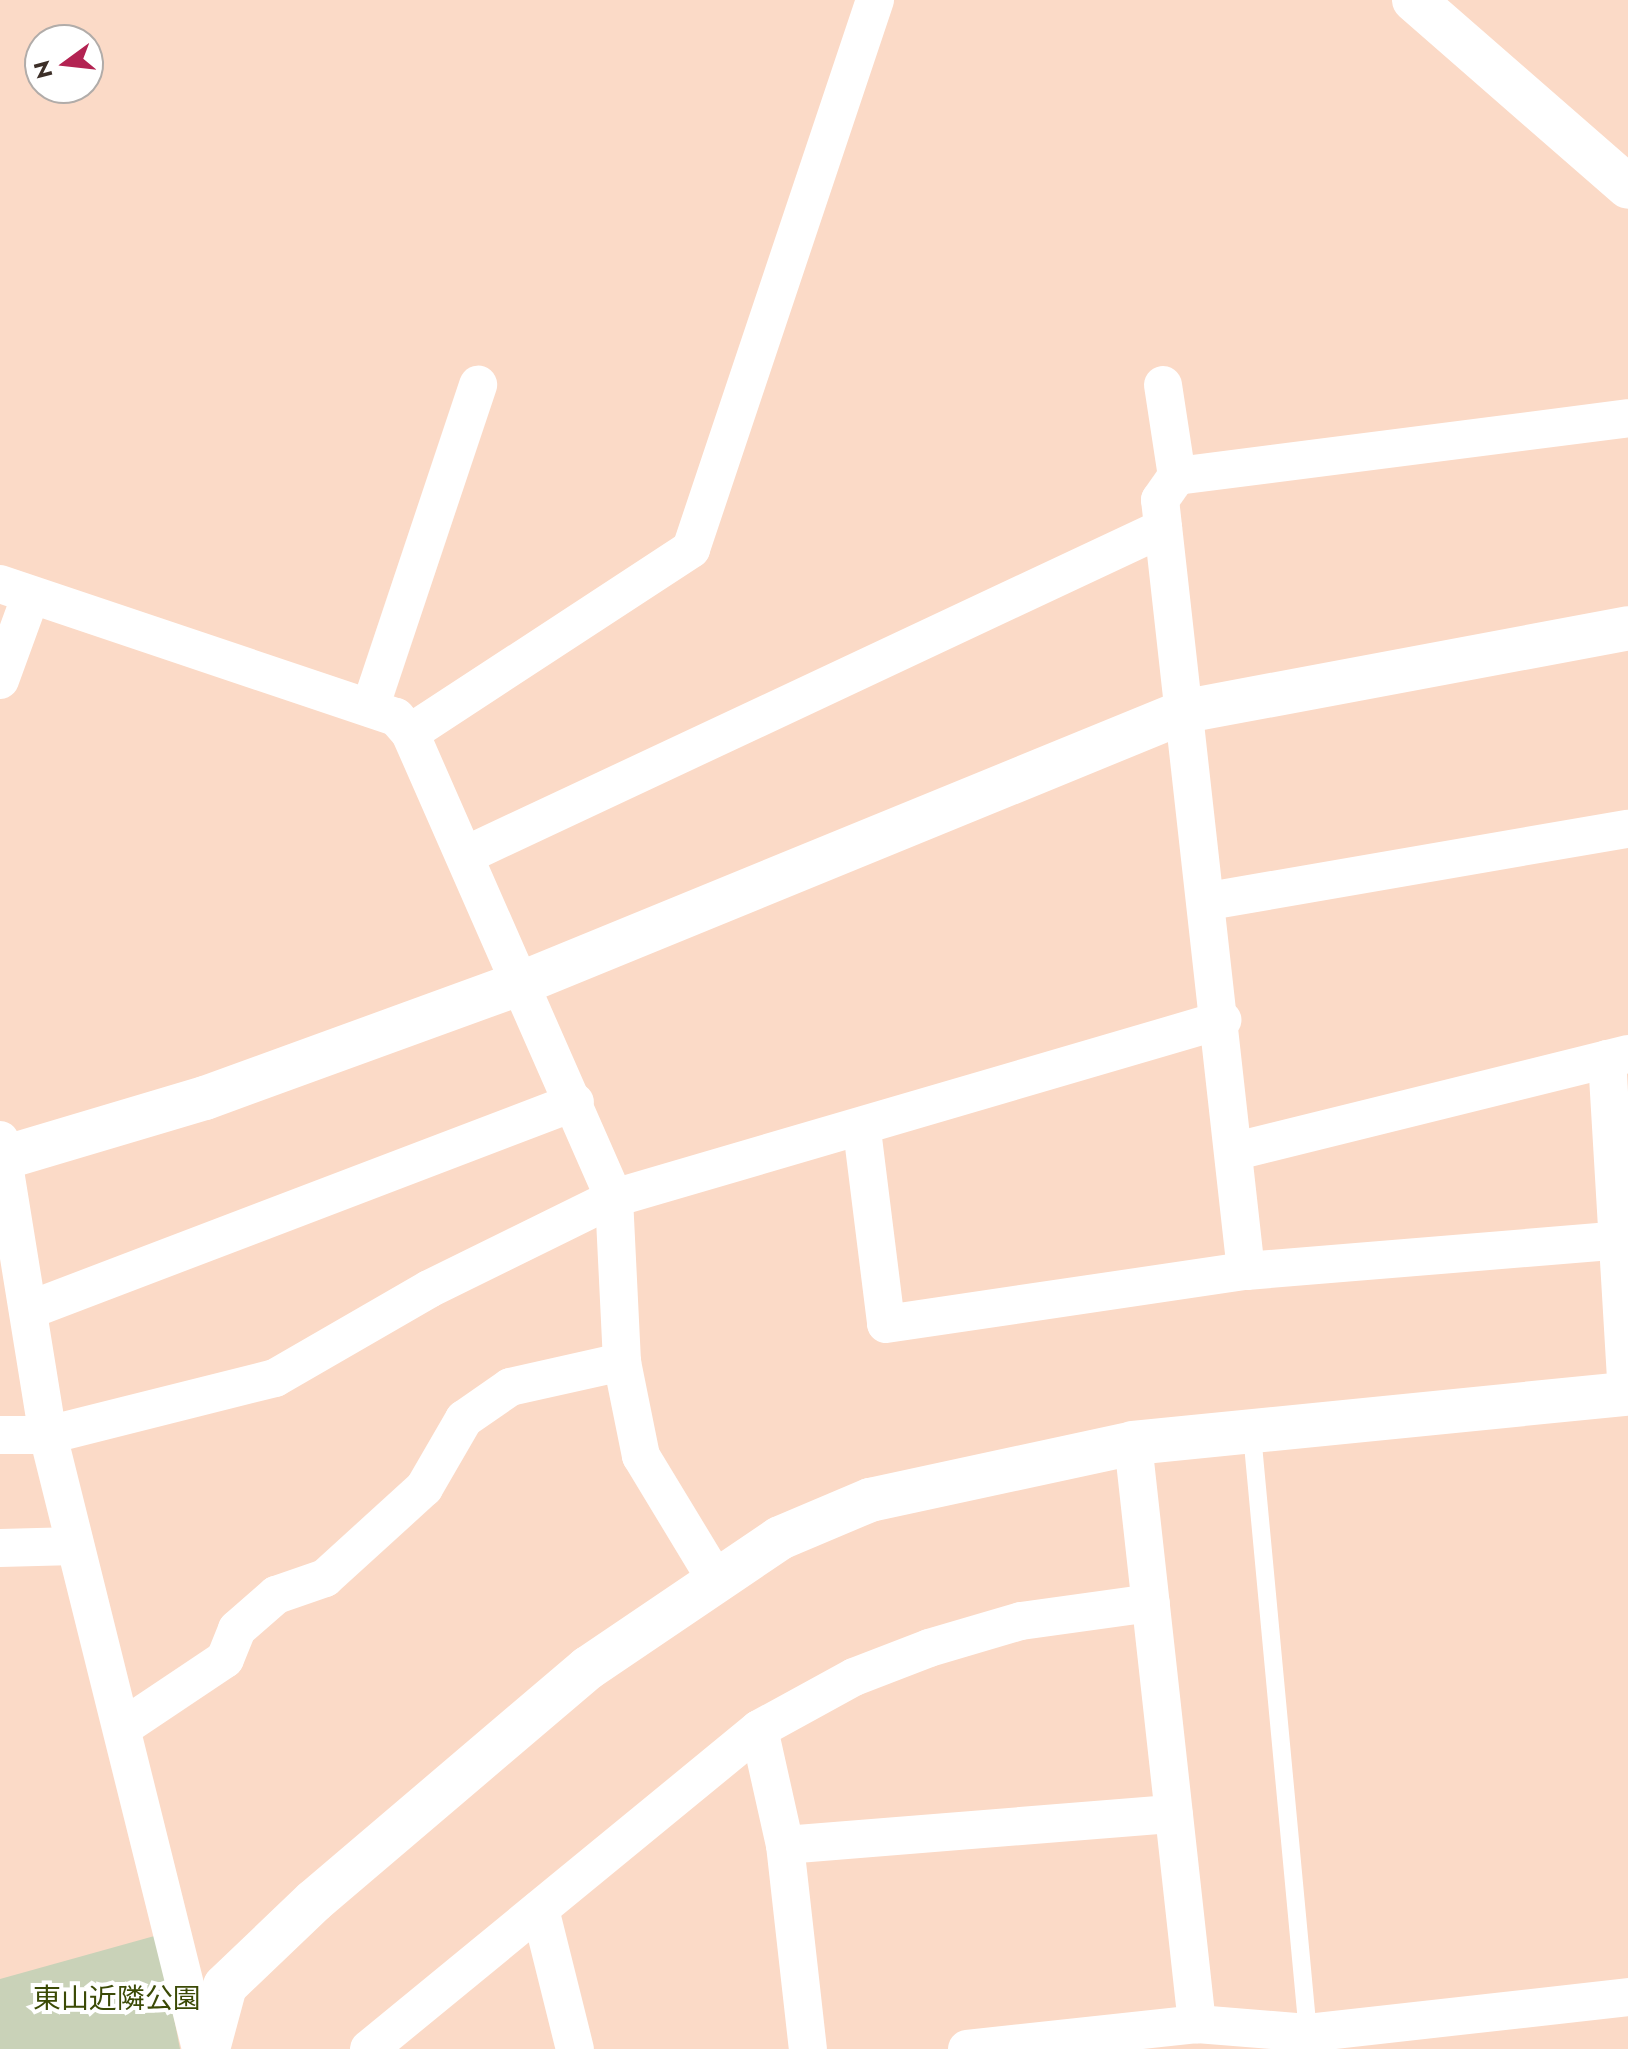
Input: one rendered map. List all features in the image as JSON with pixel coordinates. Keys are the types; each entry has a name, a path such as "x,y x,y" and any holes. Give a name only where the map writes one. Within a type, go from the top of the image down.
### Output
{"street":[{"path":"410,733 691,549 875,0"},
{"path":"1414,0 1628,187"},
{"path":"370,708 478,385"},
{"path":"1163,385 1177,476 1160,500 1209,901 1246,1271"},
{"path":"1177,476 1628,418"},
{"path":"466,855 1163,528"},
{"path":"0,680 15,589 396,717 410,733 524,982 614,1198 622,1362 641,1456 715,1578"},
{"path":"201,2049 125,1726 48,1435 32,1309 2,1153 205,1098 524,982 1186,711 1628,628"},
{"path":"1209,901 1628,829"},
{"path":"0,1435 48,1435 275,1378 429,1289 614,1198 862,1130 1222,1020"},
{"path":"208,2049 225,1986 251,1959 588,1668 715,1578 780,1538 870,1500 1133,1443 1252,1434 1627,1394 1620,1240 1618,1057 1236,1151"},
{"path":"32,1309 575,1102"},
{"path":"862,1130 886,1324 1246,1271 1620,1240"},
{"path":"125,1726 225,1659 237,1629 276,1595 325,1578 424,1488 464,1419 510,1387 622,1362"},
{"path":"1133,1443 1197,2024"},
{"path":"0,1548 75,1546"},
{"path":"369,2049 759,1729 854,1677 929,1648 1021,1621 1151,1603"},
{"path":"759,1729 785,1845 808,2049"},
{"path":"785,1845 1174,1814"},
{"path":"540,1909 575,2049"},
{"path":"967,2049 1197,2024 1308,2033 1628,1997"}],"lane":[{"path":"1252,1434 1308,2033"}],"green space":[{"name":"東山近隣公園","path":"158,1935 180,2049 0,2049 0,1979"}]}
